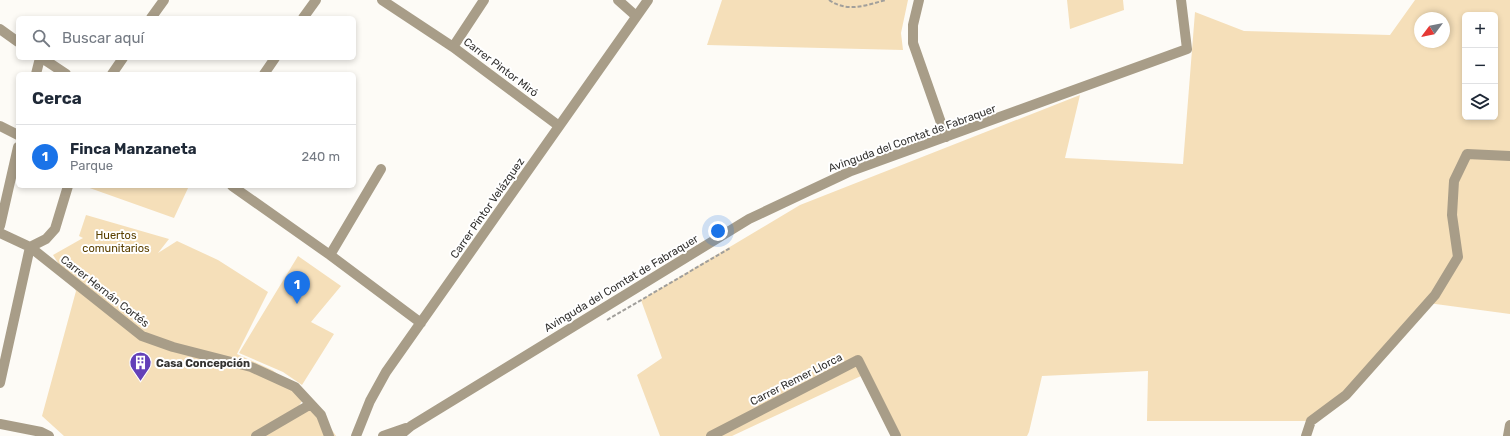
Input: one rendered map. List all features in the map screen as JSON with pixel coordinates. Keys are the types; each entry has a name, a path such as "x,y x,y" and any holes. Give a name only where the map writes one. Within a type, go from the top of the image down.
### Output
{"street":[{"path":"152,16 164,0"},
{"path":"304,16 316,0"},
{"path":"382,0 453,48"},
{"name":"Carrer Pintor Miró","path":"484,0 453,48 559,126"},
{"path":"618,0 636,16"},
{"name":"Carrer Pintor Velázquez","path":"356,436 370,401 386,372 648,0"},
{"path":"920,0 913,25 913,43 946,137"},
{"name":"Avinguda del Comtat de Fabraquer","path":"399,436 411,426 749,219 851,171 1187,49 1181,0"},
{"path":"0,29 16,41"},
{"path":"37,72 40,60"},
{"path":"44,60 63,72"},
{"path":"113,72 122,60"},
{"path":"265,72 274,60"},
{"path":"0,126 16,134"},
{"path":"1306,436 1311,421 1346,395 1435,295 1458,257 1452,215 1454,181 1467,154 1510,156"},
{"path":"0,226 16,156"},
{"path":"330,255 381,169"},
{"path":"0,383 30,247 46,239 55,228 67,188"},
{"path":"235,188 330,255 421,323"},
{"name":"Carrer Hernán Cortés","path":"0,233 30,247 142,336 173,347 251,367 295,387 322,415 328,436"},
{"name":"Carrer Remer Llorca","path":"711,436 858,360 896,436"},
{"path":"256,436 311,404"},
{"path":"0,424 41,432 49,436"},
{"path":"1508,436 1510,425"},
{"name":"Avinguda del Comtat de Fabraquer","path":"383,436 411,426"}],"path":[{"path":"829,0 844,7 852,7 886,0"}],"green space":[{"path":"722,0 908,0 901,33 903,50 707,45"},
{"path":"1067,0 1123,0 1124,10 1070,29"},
{"path":"1415,0 1510,0 1510,314 1428,303 1346,395 1311,421 1147,421 1148,371 1042,376 1027,436 895,436 861,376 732,436 660,436 637,375 662,358 641,300 800,205 1080,95 1065,158 1183,164 1195,12 1244,31 1390,35"},
{"path":"90,188 188,188 174,218"},
{"name":"Huertos comunitarios","path":"86,215 169,239 158,253 177,241 218,260 268,292 237,354 272,370 307,394 294,413 311,404 322,415 336,436 64,436 42,416 76,291 53,255 83,238 79,236"},
{"path":"298,256 341,286 311,322 334,334 302,385 283,372 239,353"}],"place":[{"name":"Finca Manzaneta","path":"297,304"},
{"name":"Casa Concepción","path":"140,382"}]}
